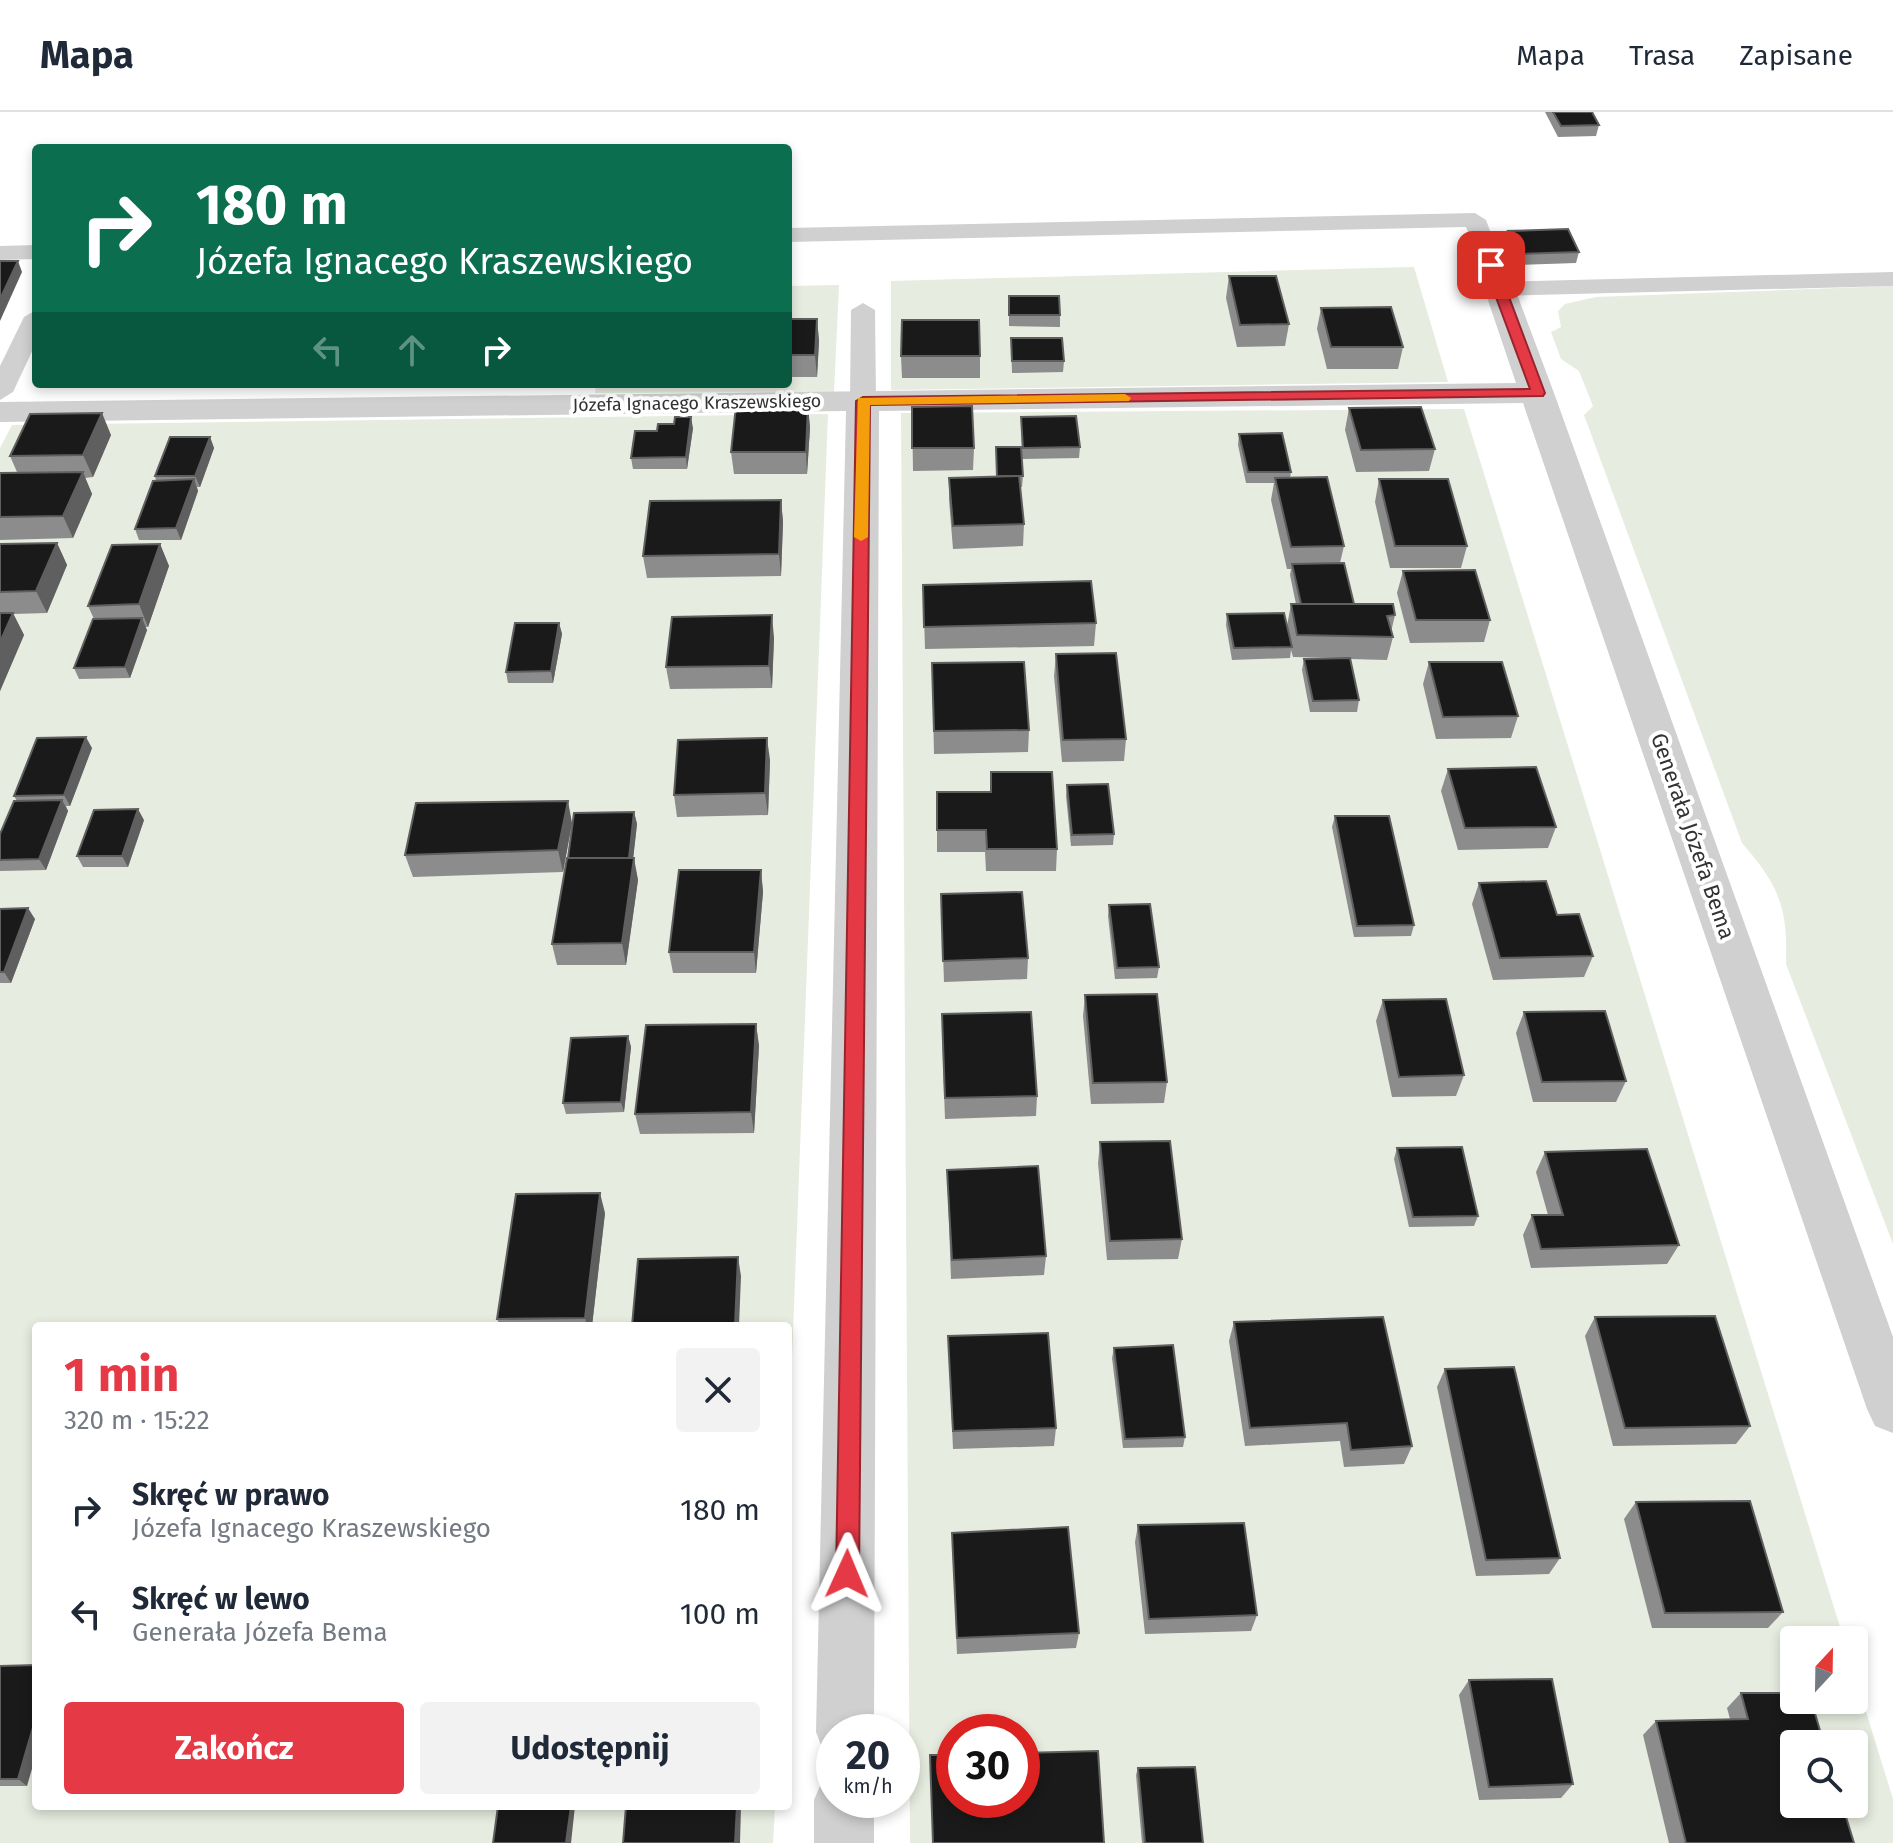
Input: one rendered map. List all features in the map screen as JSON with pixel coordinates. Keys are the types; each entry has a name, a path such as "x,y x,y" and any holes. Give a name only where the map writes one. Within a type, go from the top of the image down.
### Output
{"street":[{"name":"Generała Józefa Bema","path":"1495,277 1893,1409"},
{"name":"Józefa Ignacego Kraszewskiego","path":"0,412 1538,393"},
{"path":"845,1714 863,401"},
{"path":"844,1818 844,1843"}],"lane":[{"path":"792,235 1475,220 1495,277 1893,279"},
{"path":"0,253 32,252"},
{"path":"863,310 863,401"},
{"path":"0,392 32,325"}],"shaded area":[{"path":"1414,267 1448,382 891,390 891,281"},
{"path":"839,285 834,392 595,393 596,388 792,388 792,286"},
{"path":"1893,286 1893,1244 1786,964 1785,927 1779,898 1765,872 1742,843 1584,415 1593,406 1579,371 1561,359 1551,332 1561,327 1558,311 1565,304 1596,297"},
{"path":"1464,409 1840,1626 1780,1626 1780,1714 1867,1714 1893,1799 1893,1843 910,1843 910,1818 920,1818 920,1714 909,1714 901,413"},
{"path":"828,414 792,1359 792,1322 32,1322 32,1810 775,1810 773,1843 0,1843 0,448 12,425"}],"building":[{"path":"1553,112 1592,112 1599,125 1561,126"},
{"path":"1568,229 1579,252 1518,254 1508,231"},
{"path":"0,261 18,261 0,299"},
{"path":"1229,276 1276,276 1289,324 1240,325"},
{"path":"1009,296 1059,296 1060,315 1009,315"},
{"path":"1391,307 1403,347 1331,347 1321,308"},
{"path":"792,319 817,319 815,355 792,355"},
{"path":"902,320 979,320 980,356 901,356"},
{"path":"1011,338 1062,338 1064,361 1012,361"},
{"path":"736,406 808,406 806,452 731,452"},
{"path":"972,406 974,448 912,448 912,407"},
{"path":"1421,407 1435,449 1361,450 1349,408"},
{"path":"102,413 83,455 10,456 30,414"},
{"path":"1076,416 1080,447 1023,448 1021,417"},
{"path":"675,417 691,417 686,457 631,458 635,431 657,431 658,424 674,424"},
{"path":"1282,433 1291,472 1248,472 1239,434"},
{"path":"170,437 210,437 195,476 155,476"},
{"path":"996,447 1021,447 1023,476 997,476"},
{"path":"83,472 63,516 0,517 0,473"},
{"path":"1019,476 1024,524 953,526 949,478"},
{"path":"1327,477 1344,546 1291,547 1275,478"},
{"path":"194,479 176,528 135,529 153,481"},
{"path":"1379,479 1448,479 1467,546 1395,546"},
{"path":"781,500 779,554 643,556 650,501"},
{"path":"57,543 36,591 0,592 0,544"},
{"path":"160,544 139,604 88,606 112,545"},
{"path":"1344,563 1354,604 1301,604 1292,564"},
{"path":"1475,570 1490,620 1416,620 1403,571"},
{"path":"1091,581 1096,623 924,627 923,585"},
{"path":"1291,604 1393,604 1395,615 1387,616 1393,637 1297,635"},
{"path":"0,613 13,613 0,642"},
{"path":"1284,613 1292,647 1234,648 1227,614"},
{"path":"772,615 769,666 666,667 672,617"},
{"path":"142,618 125,667 74,668 93,619"},
{"path":"515,623 559,623 551,671 506,672"},
{"path":"1116,653 1126,739 1063,740 1056,654"},
{"path":"1350,658 1359,700 1313,701 1304,659"},
{"path":"1024,662 1029,730 934,731 932,663"},
{"path":"1429,662 1502,662 1518,716 1443,717"},
{"path":"86,737 64,795 14,796 37,738"},
{"path":"767,738 765,793 674,795 678,740"},
{"path":"1536,767 1556,827 1465,828 1448,769"},
{"path":"991,772 1052,772 1057,849 987,849 986,830 937,830 937,792 991,792"},
{"path":"1108,784 1114,834 1072,835 1067,785"},
{"path":"62,800 39,859 0,860 0,834 14,801"},
{"path":"568,801 558,850 405,855 416,803"},
{"path":"138,809 122,856 77,856 94,810"},
{"path":"634,812 629,858 568,858 574,813"},
{"path":"1335,816 1389,816 1414,925 1357,926"},
{"path":"567,858 634,858 622,943 552,944"},
{"path":"679,870 761,870 754,952 669,952"},
{"path":"1546,881 1557,915 1579,914 1593,956 1500,958 1479,883"},
{"path":"1022,892 1028,958 943,961 941,894"},
{"path":"1150,904 1159,967 1117,968 1109,905"},
{"path":"28,908 4,972 0,972 0,909"},
{"path":"1157,994 1167,1082 1093,1083 1085,995"},
{"path":"1446,999 1464,1075 1399,1077 1383,1000"},
{"path":"1605,1011 1626,1081 1542,1082 1524,1012"},
{"path":"1031,1012 1037,1096 945,1098 942,1014"},
{"path":"756,1024 751,1112 635,1114 646,1025"},
{"path":"628,1036 621,1102 563,1103 571,1038"},
{"path":"1170,1141 1182,1239 1110,1241 1100,1142"},
{"path":"1462,1147 1478,1216 1413,1217 1397,1148"},
{"path":"1647,1149 1679,1245 1541,1249 1532,1215 1563,1215 1545,1152"},
{"path":"1038,1166 1046,1256 952,1260 947,1170"},
{"path":"600,1193 585,1318 497,1319 516,1194"},
{"path":"738,1257 735,1322 632,1322 638,1259"},
{"path":"1715,1316 1750,1426 1625,1428 1595,1317"},
{"path":"1383,1317 1412,1446 1351,1450 1347,1423 1250,1428 1234,1322"},
{"path":"1048,1333 1056,1428 953,1431 948,1336"},
{"path":"1173,1345 1185,1437 1125,1439 1114,1348"},
{"path":"1514,1367 1560,1558 1486,1560 1445,1369"},
{"path":"1750,1501 1783,1612 1665,1613 1636,1502"},
{"path":"1244,1523 1257,1615 1149,1619 1138,1525"},
{"path":"1068,1527 1079,1633 957,1638 952,1533"},
{"path":"32,1665 32,1731 18,1779 0,1779 0,1666"},
{"path":"1552,1679 1573,1784 1489,1787 1469,1680"},
{"path":"1741,1693 1780,1693 1780,1714 1815,1714 1820,1730 1780,1730 1780,1818 1846,1818 1854,1843 1686,1843 1656,1721 1748,1719"},
{"path":"1098,1751 1104,1843 933,1843 930,1755 936,1755 936,1818 1040,1818 1040,1753"},
{"path":"1195,1767 1203,1843 1145,1843 1138,1768"},
{"path":"497,1810 570,1810 566,1843 493,1843"},
{"path":"626,1810 737,1810 735,1843 623,1843"}],"slow traffic":[{"path":"861,537 863,401 1125,398"}],"route":[{"path":"847,1574 863,401 1538,393 1491,265"}]}
